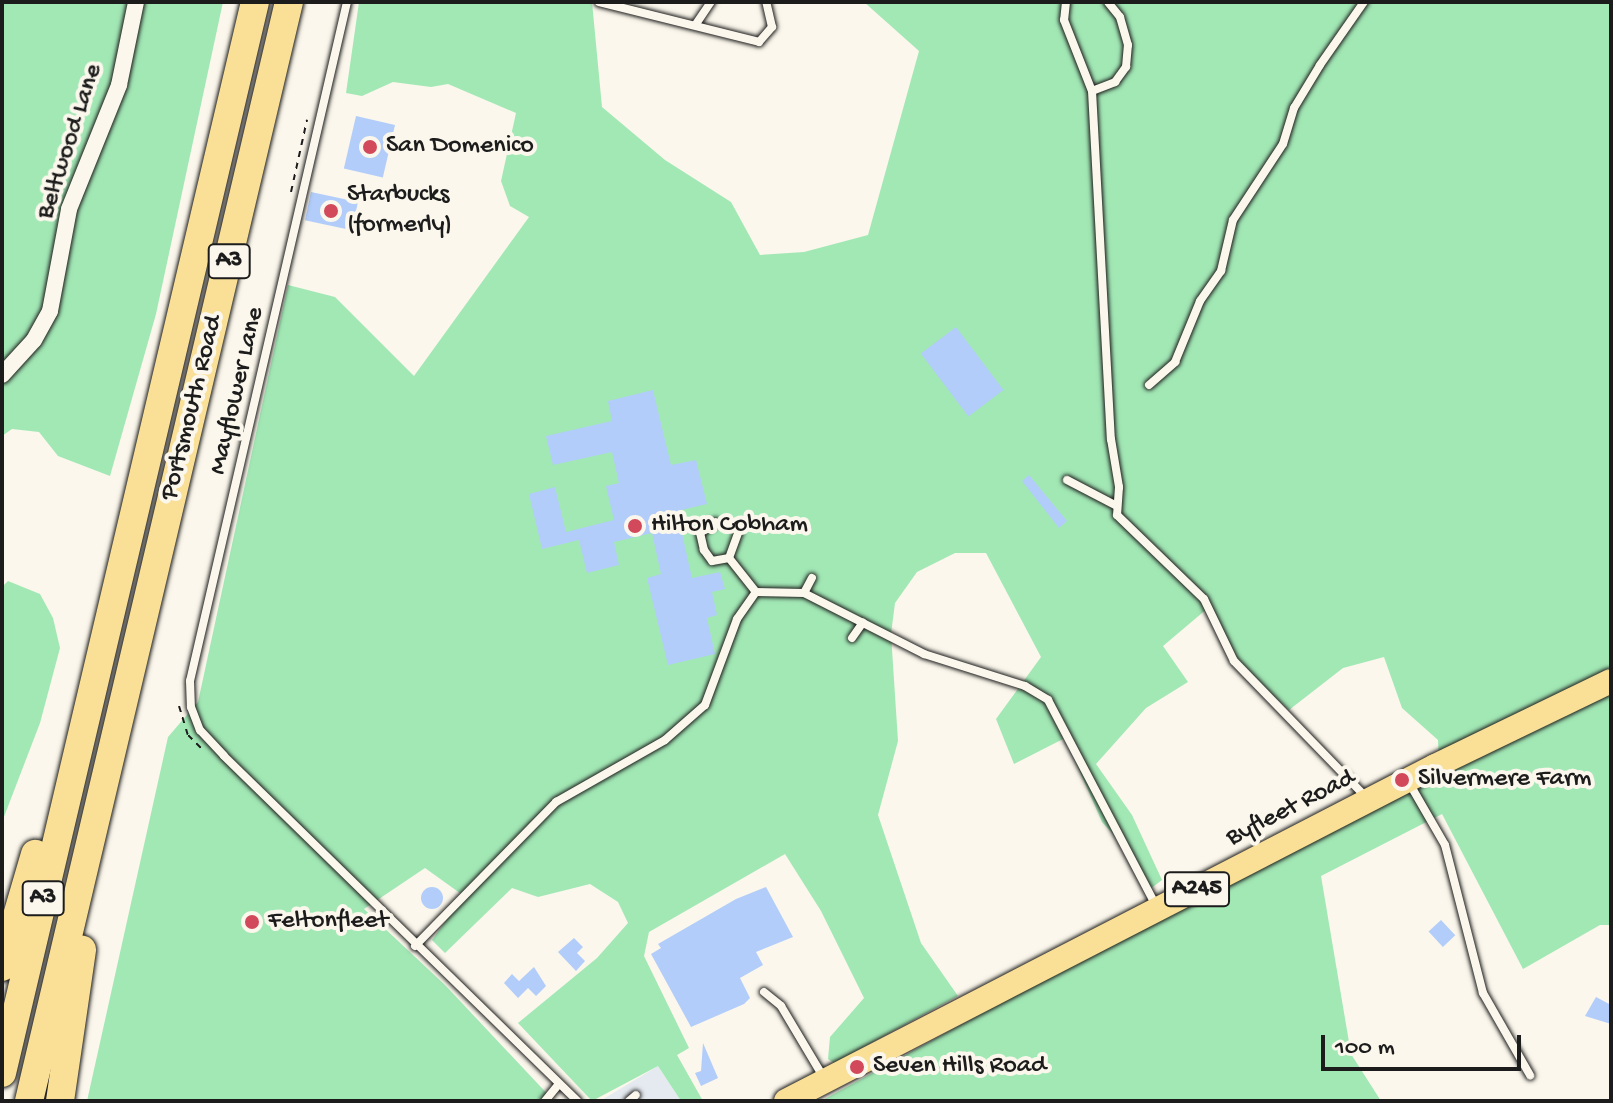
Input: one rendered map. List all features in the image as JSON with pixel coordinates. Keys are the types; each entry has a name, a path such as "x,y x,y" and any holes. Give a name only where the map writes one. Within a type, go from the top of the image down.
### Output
{"highway":[{"name":"Portsmouth Road","path":"84,722 255,2"},
{"name":"Portsmouth Road","path":"108,767 289,2"},
{"path":"2,967 50,801 84,722"},
{"name":"A3","path":"2,1073 84,722"},
{"path":"60,1101 108,767"},
{"name":"A3","path":"29,1101 108,767"}],"main road":[{"name":"Byfleet Road","path":"786,1101 1408,780 1611,681"}],"street":[{"name":"Beltwood Lane","path":"2,375 34,340 50,311 69,209 119,85 136,2"}],"lane":[{"name":"Mayflower Lane","path":"184,695 347,2"},
{"path":"599,2 682,25 696,24 727,37 759,42 772,27 766,2"},
{"path":"696,24 711,2"},
{"path":"1066,2 1064,20 1092,91 1117,515 1204,599 1234,661 1369,800"},
{"path":"1092,91 1115,82 1126,67 1128,45 1120,17 1108,2"},
{"path":"1149,385 1175,362 1200,301 1221,271 1233,220 1283,144 1294,108 1364,2"},
{"path":"1067,480 1117,506"},
{"path":"716,522 700,533 704,550 712,561 729,558"},
{"path":"729,558 740,528"},
{"path":"729,558 756,592"},
{"path":"804,593 812,578"},
{"path":"415,946 556,802 696,716 713,693 737,619 756,592"},
{"path":"756,592 804,593 924,654 1025,686 1048,700 1158,909"},
{"path":"852,638 863,622"},
{"path":"184,695 208,739 415,946 577,1101"},
{"path":"1408,780 1445,845 1483,993 1530,1075"},
{"path":"764,992 781,1006 825,1079"},
{"path":"545,1101 559,1084"}],"path":[{"path":"290,197 308,117"},
{"path":"184,695 185,730 214,761"}],"shaded area":[{"path":"658,1066 681,1101 600,1101"}],"green space":[{"path":"2,2 223,2 156,314 110,476 58,456 39,432 12,429 2,436"},
{"path":"359,2 592,2 602,107 665,160 731,202 760,255 804,252 868,235 919,51 864,2 1611,2 1611,925 1600,925 1523,969 1442,814 1321,876 1351,1054 1381,1101 821,1101 1439,764 1438,740 1402,708 1384,657 1343,668 1289,710 1234,661 1208,608 1163,646 1188,682 1146,708 1096,764 1132,815 1162,880 1145,893 1124,846 1102,822 1065,738 1014,764 996,719 1041,657 986,553 955,553 917,572 895,603 891,634 898,741 878,815 921,943 958,996 834,1063 828,1059 830,1037 864,998 821,911 785,854 649,932 644,956 689,1048 677,1055 703,1101 681,1101 658,1066 592,1101 518,1023 597,958 628,923 618,902 590,884 538,897 512,888 445,953 432,940 464,896 425,868 364,909 445,985 554,1101 87,1101 168,737 198,702 288,285 335,297 414,376 529,217 510,206 501,181 516,113 448,84 431,87 393,82 362,96 346,93"},
{"path":"8,581 40,594 53,618 60,648 40,723 2,822 2,587"}],"building":[{"name":"San Domenico","path":"356,116 395,125 383,178 344,169"},
{"name":"Starbucks (formerly)","path":"311,192 358,202 352,230 305,220"},
{"path":"956,327 1004,390 968,417 921,353"},
{"name":"Hilton Cobham","path":"653,390 671,465 696,460 707,504 677,511 692,578 720,572 725,589 712,592 717,615 707,618 715,654 668,665 647,578 661,574 652,533 614,542 619,565 587,573 579,540 542,549 529,494 555,487 566,532 614,520 606,486 619,483 612,452 553,465 546,436 612,421 608,401"},
{"path":"1029,475 1067,521 1059,528 1022,481"},
{"path":"432,887 440,890 443,898 440,906 432,909 424,906 421,898 424,890"},
{"path":"766,887 793,937 756,952 763,965 740,978 750,998 744,1004 691,1027 651,954 661,948 658,944 736,899"},
{"path":"1441,920 1455,935 1443,947 1429,932"},
{"path":"574,938 583,947 577,953 585,961 576,971 558,952"},
{"path":"534,967 546,986 536,996 528,988 518,998 504,983 512,974 519,981"},
{"path":"1596,997 1611,1005 1611,1024 1585,1016"},
{"path":"703,1043 718,1078 701,1086 695,1073 701,1071"}],"place":[{"name":"San Domenico","path":"370,147"},
{"name":"Starbucks (formerly)","path":"331,211"},
{"name":"Hilton Cobham","path":"635,526"},
{"name":"Silvermere Farm","path":"1402,780"},
{"name":"Feltonfleet","path":"252,922"},
{"name":"Seven Hills Road","path":"857,1067"}]}
